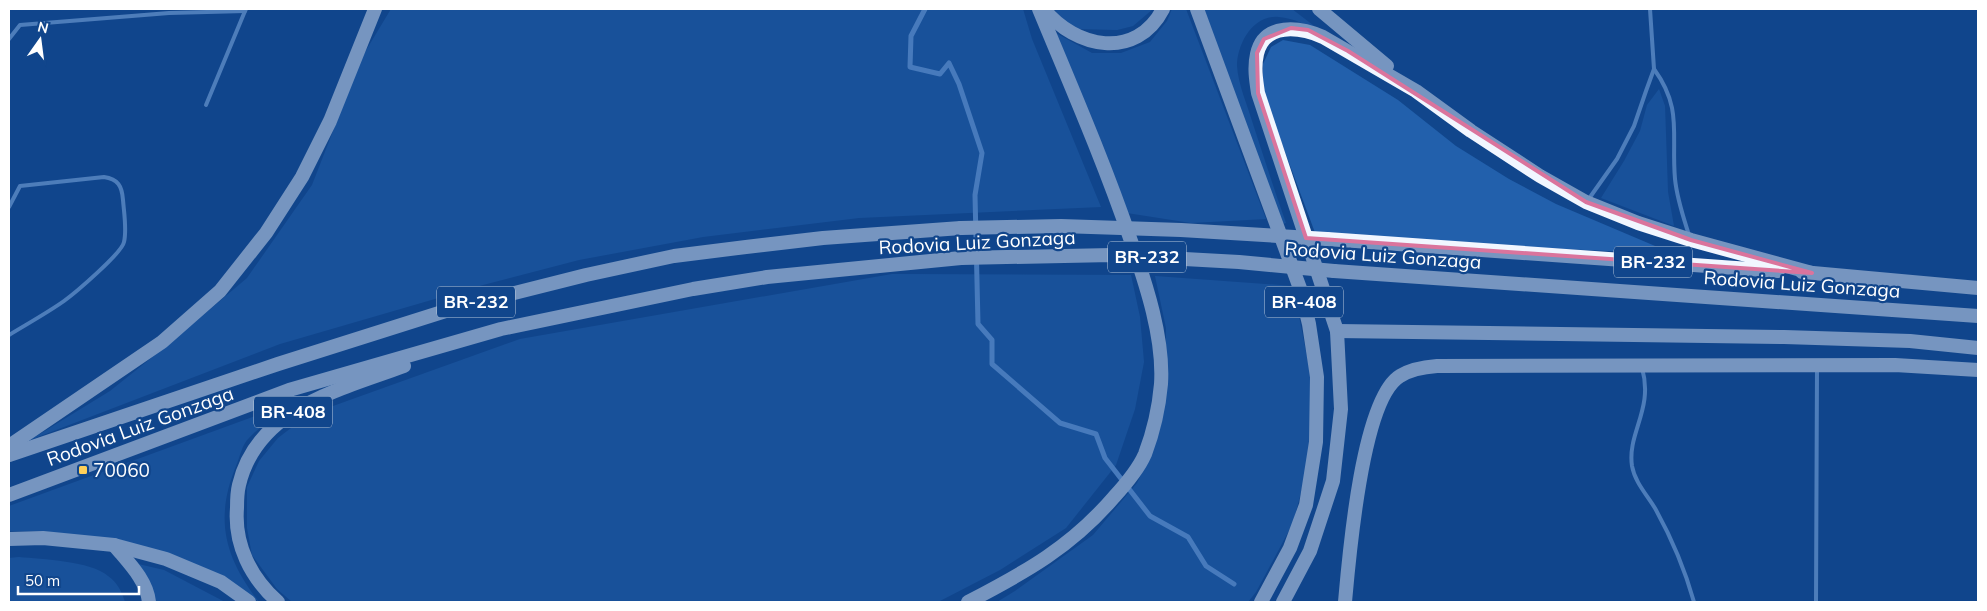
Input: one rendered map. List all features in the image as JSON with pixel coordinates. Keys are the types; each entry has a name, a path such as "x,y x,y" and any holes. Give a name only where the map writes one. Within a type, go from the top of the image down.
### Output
{"highway":[{"path":"9,446 162,342 220,291 266,233 302,177 330,121 376,9"},
{"path":"968,602 1018,576 1047,558 1092,522 1125,486 1144,456 1153,426 1161,384 1158,338 1146,285 1116,195 1039,9"},
{"path":"1044,9 1060,26 1099,44 1111,45 1133,38 1149,27 1163,9"},
{"name":"BR-408","path":"1197,9 1301,291 1309,324 1317,377 1316,442 1306,505 1290,548 1261,602"},
{"path":"1319,9 1416,91"},
{"path":"1283,602 1310,551 1333,481 1340,409 1337,331 1258,93 1255,72 1257,53 1264,40 1275,32 1291,28 1308,30 1348,51 1416,91 1540,176 1586,202 1638,223 1691,240 1812,273"},
{"name":"Rodovia Luiz Gonzaga","path":"9,455 278,364 455,308 586,275 674,256 823,238 961,228 1071,226 1181,230 1812,273 1978,288"},
{"name":"Rodovia Luiz Gonzaga","path":"9,495 290,390 501,329 692,289 786,274 961,258 1112,255 1239,262 1334,271 1978,316"},
{"name":"BR-408","path":"278,602 262,587 242,553 236,522 238,486 248,459 262,437 276,423 301,406 501,329"},
{"path":"1337,331 1784,337 1910,341 1978,348"},
{"path":"1345,602 1355,508 1366,452 1380,407 1386,392 1399,376 1418,368 1437,366 1817,364 1895,365 1978,370"},
{"path":"9,539 43,538 114,545 166,559 221,582 249,602"},
{"path":"114,545 138,576 149,602"}],"lane":[{"path":"1586,202 1617,160 1634,126 1654,69 1650,9"},
{"path":"9,39 20,25 169,13 245,10 206,104"},
{"path":"1654,69 1664,83 1670,98 1675,134 1674,163 1678,200 1691,240"},
{"path":"9,207 20,186 104,177 112,178 118,182 122,192 125,232 124,244 117,254 64,301 9,336"},
{"path":"1816,602 1817,364"},
{"path":"1641,365 1645,378 1645,400 1632,456 1632,467 1674,547 1687,576 1694,602"}],"highlighted area":[{"path":"1291,28 1308,30 1348,51 1586,202 1691,240 1812,273 1583,257 1306,238 1258,93 1257,53 1264,39"}],"shaded area":[{"path":"391,9 1023,9 1032,39 1101,207 859,218 703,237 579,260 483,285 280,344 30,440 110,391 247,278 312,185 362,57"},
{"path":"1054,9 1153,9 1133,26 1117,30 1078,29 1066,23"},
{"path":"1172,9 1186,9 1266,219 1191,223 1127,213 1054,32 1092,53 1121,53 1150,42 1167,21"},
{"path":"1204,9 1292,9 1322,32 1290,19 1270,17 1261,20 1248,32 1243,40 1238,57 1237,66 1241,87 1286,223 1282,224"},
{"path":"1283,40 1310,45 1398,100 1456,146 1509,179 1556,204 1674,254 1317,238 1263,93 1263,64 1271,47"},
{"path":"1659,89 1665,106 1668,192 1674,226 1601,198 1640,131 1647,105"},
{"path":"892,274 1131,275 1140,317 1144,362 1135,409 1116,465 1066,528 1000,570 938,602 292,602 277,589 252,555 247,528 247,487 259,461 278,438 308,415 520,339"},
{"path":"1155,276 1293,286 1311,377 1311,454 1293,523 1256,592 1248,602 997,602 1093,535 1137,483 1151,454 1166,376 1166,328"},
{"path":"291,403 259,429 245,444 229,486 226,504 226,538 231,554 247,586 259,602 222,576 116,540 41,531 9,531 9,506"},
{"path":"19,557 78,564 100,571 117,584 125,602 9,602 9,558"},
{"path":"134,563 164,570 225,602 153,602"}],"waterway":[{"path":"925,9 911,36 910,67 940,74 949,63 959,84 982,153 975,195 978,324 992,340 992,364 1060,423 1096,434 1105,458 1150,516 1188,537 1206,566 1234,584"}],"place":[{"name":"70060","path":"83,470"}]}
